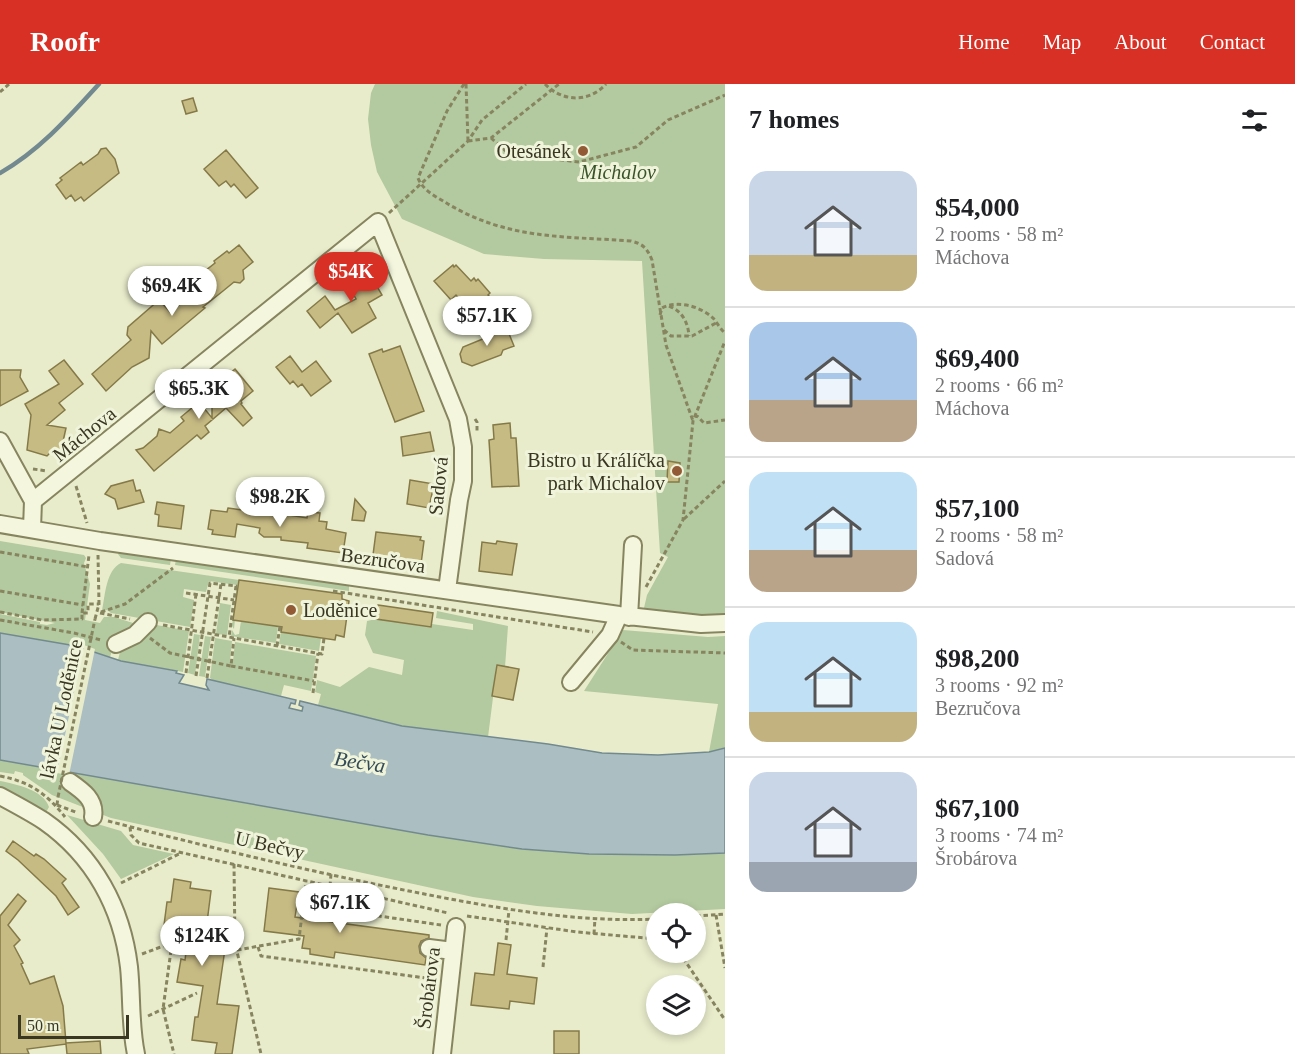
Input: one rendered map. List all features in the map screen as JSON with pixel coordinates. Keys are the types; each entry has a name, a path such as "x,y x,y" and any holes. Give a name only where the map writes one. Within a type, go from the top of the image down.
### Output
{"street":[{"name":"Máchova","path":"33,501 378,222"},
{"name":"Sadová","path":"378,222 460,430 463,447 463,481 447,590"},
{"path":"0,441 33,501 32,529"},
{"name":"Bezručova","path":"0,524 111,543 624,616 701,624 725,623"},
{"path":"571,682 624,616 633,544"},
{"path":"116,644 145,626"},
{"path":"70,782 88,797 94,809 93,817"},
{"path":"0,796 45,822 86,860 97,873 111,899 126,945 136,1054"},
{"name":"Šrobárova","path":"442,1054 458,919"},
{"path":"432,948 453,951"}],"path":[{"path":"0,92 9,84"},
{"path":"465,84 468,141"},
{"path":"465,84 447,111 418,178 421,185 434,196 462,212 496,226 535,235 631,240 642,243 652,260 666,345 693,421"},
{"path":"378,222 468,141 482,120 526,84"},
{"path":"545,84 551,91 563,97 576,99 589,97 606,84"},
{"path":"468,141 492,138 560,84"},
{"path":"492,138 509,154 579,162 636,147 668,120 725,95"},
{"path":"660,316 662,308 667,306 684,305 698,308 713,318 725,333"},
{"path":"667,306 675,309 686,319 689,336"},
{"path":"663,329 671,336 689,336 716,323"},
{"path":"683,520 693,421 725,342"},
{"path":"695,414 704,423 725,420"},
{"path":"646,587 683,520 725,481"},
{"path":"0,552 88,567"},
{"path":"0,612 42,620 82,618 90,553"},
{"name":"lávka U Loděnice","path":"57,805 98,613 98,556"},
{"path":"98,613 125,604 173,568"},
{"path":"196,676 210,582 236,586 229,637"},
{"path":"207,678 221,584"},
{"path":"0,591 83,605"},
{"path":"331,591 610,635 633,650 725,653"},
{"path":"186,593 234,600"},
{"path":"186,673 196,594"},
{"path":"82,613 88,613 88,604 99,604"},
{"path":"98,613 145,626 191,630 322,654 324,638"},
{"path":"0,620 74,633 116,644"},
{"path":"145,626 164,650 188,658 314,681"},
{"path":"278,646 280,626"},
{"path":"231,666 234,638"},
{"path":"313,693 318,653"},
{"name":"U Bečvy","path":"0,776 17,780 37,789 57,805 93,817 332,874 509,910 646,919"},
{"path":"130,827 131,835 139,843 330,886 458,919"},
{"path":"121,883 182,853"},
{"path":"234,864 237,950 261,1054"},
{"path":"330,886 332,874"},
{"path":"237,950 299,939 306,881"},
{"path":"303,905 646,938"},
{"path":"506,940 509,910"},
{"path":"706,916 725,914"},
{"path":"716,915 725,968"},
{"path":"594,934 595,917"},
{"path":"543,967 546,927"},
{"path":"142,954 183,939 185,928"},
{"path":"172,943 163,1009 174,1054"},
{"path":"258,947 261,956 426,978 432,948"},
{"path":"687,963 725,1020"},
{"path":"148,1016 197,993"}],"green space":[{"name":"Michalov","path":"375,84 725,84 725,618 647,613 644,608 647,595 668,557 660,553 642,261 544,259 484,254 402,219 377,172 371,145 368,119 371,93"},
{"path":"0,541 84,555 90,584 85,620 100,623 104,617 114,617 133,623 135,621 189,631 183,672 118,660 120,652 113,648 110,657 76,646 0,633 0,614 40,622 40,624 55,623 0,612"},
{"path":"119,551 171,559 170,565 121,558"},
{"path":"176,559 349,584 349,591 175,565"},
{"path":"121,563 239,580 234,629 232,626 237,585 209,581 206,592 184,589 183,597 194,600 190,627 111,613 107,610 102,611 109,577 116,566"},
{"path":"220,603 231,605 227,635 216,634"},
{"path":"437,611 508,626 505,667 497,666 488,737 402,726 318,705 321,694 315,692 317,680 340,687 369,667 402,675 404,660 373,653 365,635 367,621 376,619 473,630 473,624 436,618"},
{"path":"241,621 278,626 276,643 231,636 232,630 235,635 239,634"},
{"path":"623,630 708,637 725,636 725,748 709,752 718,704 584,691"},
{"path":"281,632 321,638 319,651 279,644"},
{"path":"194,634 200,635 195,675 188,673"},
{"path":"205,636 211,637 205,677 199,676"},
{"path":"215,638 232,641 230,661 233,661 235,642 316,656 311,691 284,685 281,696 214,681 210,678"},
{"path":"0,760 428,835 522,849 589,854 725,853 725,909 706,910 706,903 646,903 646,913 632,914 537,906 473,897 111,818 52,795 23,773 0,772"},
{"path":"0,781 28,789 41,796 49,807 45,814 0,788"},
{"path":"67,815 121,831 133,845 174,854 121,879 103,854"}],"water":[{"name":"Bečva","path":"0,633 76,646 121,661 177,671 176,673 184,675 179,683 209,690 206,685 207,679 296,700 295,704 291,703 289,708 302,711 300,701 402,726 602,753 658,755 709,752 725,748 725,853 589,854 522,849 428,835 0,760"}],"pier":[{"path":"84,645 95,649 69,775 57,773"}],"building":[{"path":"193,98 197,111 186,114 182,101"},
{"path":"106,148 115,159 119,173 84,201 81,197 75,201 71,195 66,199 56,185 62,180 60,178 81,162 83,165 101,149"},
{"path":"226,150 258,188 246,198 234,184 231,187 226,181 219,186 204,169"},
{"path":"239,245 253,262 243,270 244,279 240,283 234,282 162,344 151,331 149,358 132,367 106,391 92,374 131,340 127,335 128,327 159,300 170,312 211,279 205,271 215,263 214,261"},
{"path":"453,265 454,267 456,265 471,281 474,278 476,281 478,279 490,293 488,295 490,297 472,313 456,295 451,300 434,281"},
{"path":"369,266 375,276 372,278 382,295 368,303 376,318 352,333 338,313 320,328 307,311 325,296 335,310 356,299 346,281"},
{"path":"505,324 514,346 503,350 501,355 472,366 462,362 460,354 463,347 490,336 487,330"},
{"path":"400,346 424,411 395,422 369,354"},
{"path":"290,356 302,372 316,361 331,381 311,396 302,384 298,387 293,381 290,384 276,367"},
{"path":"64,360 83,384 59,403 65,410 47,425 66,428 60,455 50,453 47,456 27,450 31,415 25,404 59,384 49,371"},
{"path":"235,369 253,391 241,401 252,418 243,426 226,408 205,426 209,432 201,439 197,435 154,471 136,450 143,448 157,436 159,429 170,433 184,421 181,417 199,402 212,418 212,388"},
{"path":"0,370 21,370 20,377 28,391 0,406"},
{"path":"510,423 511,438 516,438 519,486 492,487 489,440 494,439 493,425"},
{"path":"430,432 434,451 403,456 401,437"},
{"path":"668,461 680,463 679,482 667,482"},
{"path":"133,480 136,491 140,490 144,502 118,509 115,499 105,494 111,486"},
{"path":"410,480 434,484 429,508 407,504"},
{"path":"355,499 366,512 364,521 352,520"},
{"path":"157,502 184,506 181,529 158,526 159,515 155,514"},
{"path":"228,508 307,518 308,512 320,513 319,521 327,522 326,529 346,533 343,553 307,548 308,543 281,540 281,537 264,537 259,533 260,528 237,524 235,537 212,534 213,530 208,529 211,510 227,512"},
{"path":"376,532 421,537 420,540 424,541 421,564 377,558 373,555"},
{"path":"497,541 517,544 512,575 479,571 482,542 496,544"},
{"name":"Loděnice","path":"239,580 342,594 342,599 349,601 344,637 336,635 335,640 281,632 282,627 233,620"},
{"path":"378,605 433,613 431,627 376,619"},
{"path":"497,665 519,669 513,700 492,696"},
{"path":"13,841 34,856 36,854 44,859 66,879 62,883 79,907 68,915 56,896 6,851"},
{"path":"174,879 191,882 190,888 211,891 204,946 225,949 217,1004 239,1006 232,1054 215,1054 217,1043 192,1040 203,986 177,982 181,959 185,960 189,928 164,925 167,902 171,902"},
{"path":"269,888 299,892 295,917 429,935 429,938 421,941 419,946 420,953 426,958 425,965 335,952 334,958 310,954 310,949 302,948 304,936 264,931"},
{"path":"18,894 26,901 8,925 20,940 14,946 30,984 54,976 63,1006 66,1043 100,1041 101,1054 67,1054 66,1044 27,1049 29,1054 0,1054 0,916"},
{"path":"498,943 511,945 507,974 537,978 534,1004 510,1001 509,1009 471,1005 475,973 494,975"},
{"path":"554,1031 579,1031 579,1054 554,1054"}],"waterway":[{"path":"0,173 41,144 99,84"}],"place":[{"name":"Otesánek","path":"583,151"},
{"name":"Bistro u Králíčka park Michalov","path":"677,471"},
{"name":"Loděnice","path":"291,610"}]}
